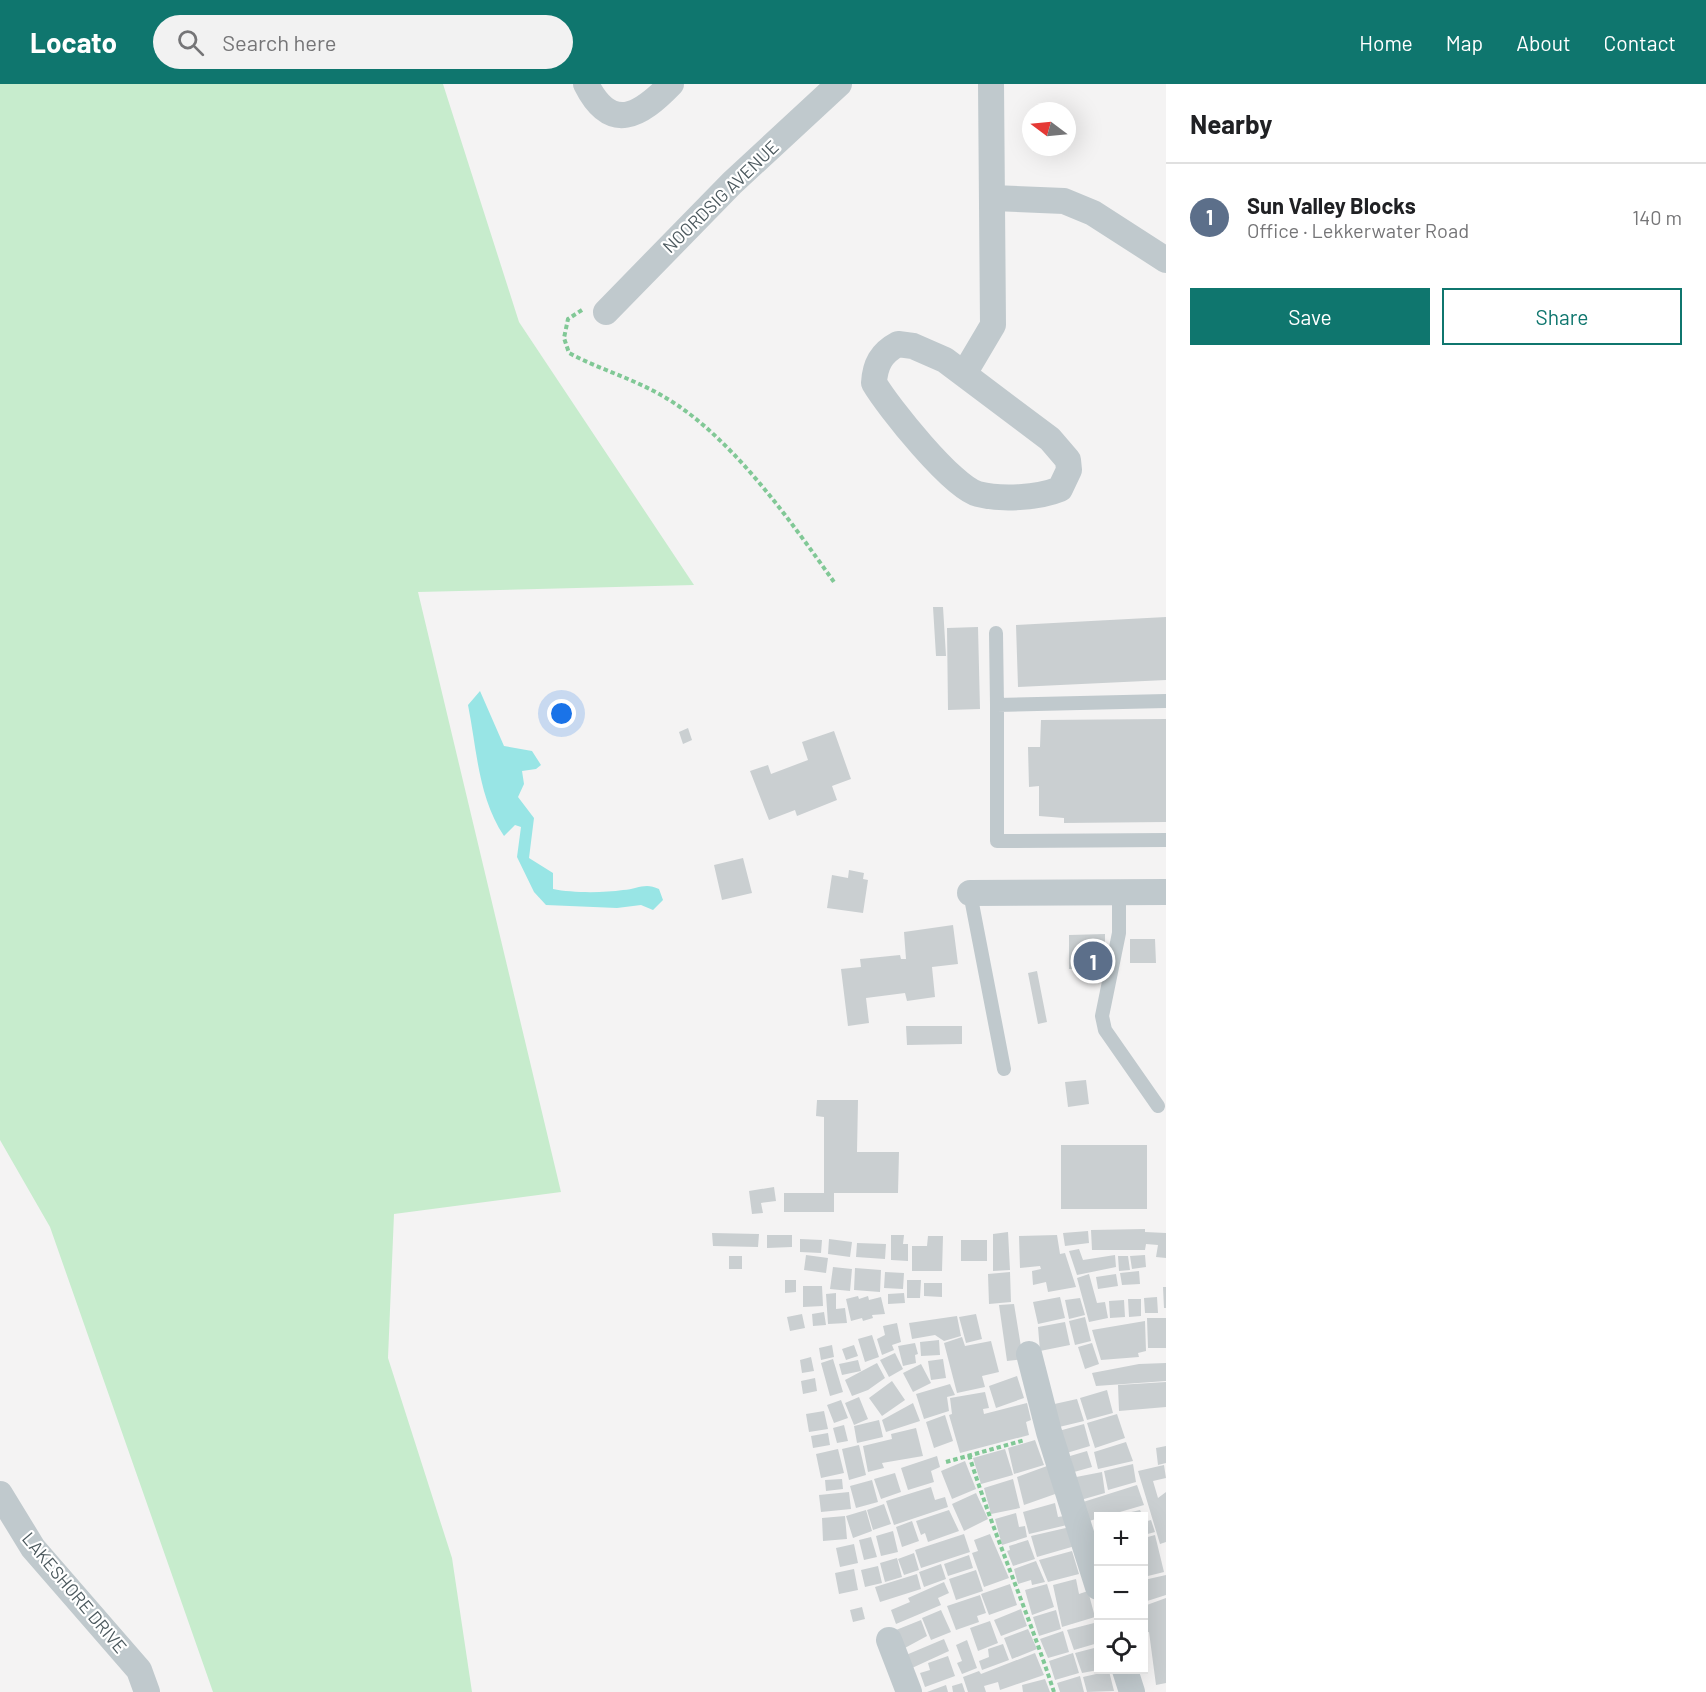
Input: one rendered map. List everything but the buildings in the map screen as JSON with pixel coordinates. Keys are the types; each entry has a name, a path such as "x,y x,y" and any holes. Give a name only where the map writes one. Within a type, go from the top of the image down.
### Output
{"street":[{"path":"586,84 603,108 614,115 625,116 641,111 671,84"},
{"path":"964,374 993,325 991,84"},
{"name":"NOORDSIG AVENUE","path":"606,312 732,183 806,116 828,87"},
{"path":"993,198 1064,201 1093,213 1166,260"},
{"path":"898,344 933,353 964,374 1062,449 1068,460 1069,470 1060,489 1048,494 976,494 958,482 928,452 874,383 876,364 898,344"},
{"path":"970,893 1166,892"},
{"path":"1029,1354 1049,1432 1094,1574"},
{"name":"LAKESHORE DRIVE","path":"0,1494 33,1548 139,1670 147,1692"},
{"path":"889,1640 909,1692"},
{"path":"1126,1674 1132,1692"}],"lane":[{"path":"996,633 998,841 1166,840"},
{"path":"997,705 1166,701"},
{"path":"1119,892 1119,933 1102,1016 1105,1030 1158,1106"},
{"path":"970,893 1004,1069"}],"path":[{"path":"606,312 579,309 568,319 564,339 569,353 662,395 696,419 742,464 794,526 834,582"},
{"path":"946,1462 1049,1432"},
{"path":"969,1455 998,1545 1027,1610 1054,1692"}],"green space":[{"path":"0,84 443,84 519,322 694,585 418,592 561,1192 394,1214 388,1358 452,1558 472,1692 213,1692 50,1227 0,1140"}],"water":[{"path":"480,691 504,746 532,751 541,765 536,769 522,771 524,784 518,797 534,818 529,858 553,873 553,889 597,892 654,887 659,889 663,900 653,910 641,905 617,908 546,905 534,892 517,857 521,827 515,825 504,836 495,821 484,789 468,705"}],"place":[{"name":"Sun Valley Blocks","path":"1093,961"}]}
